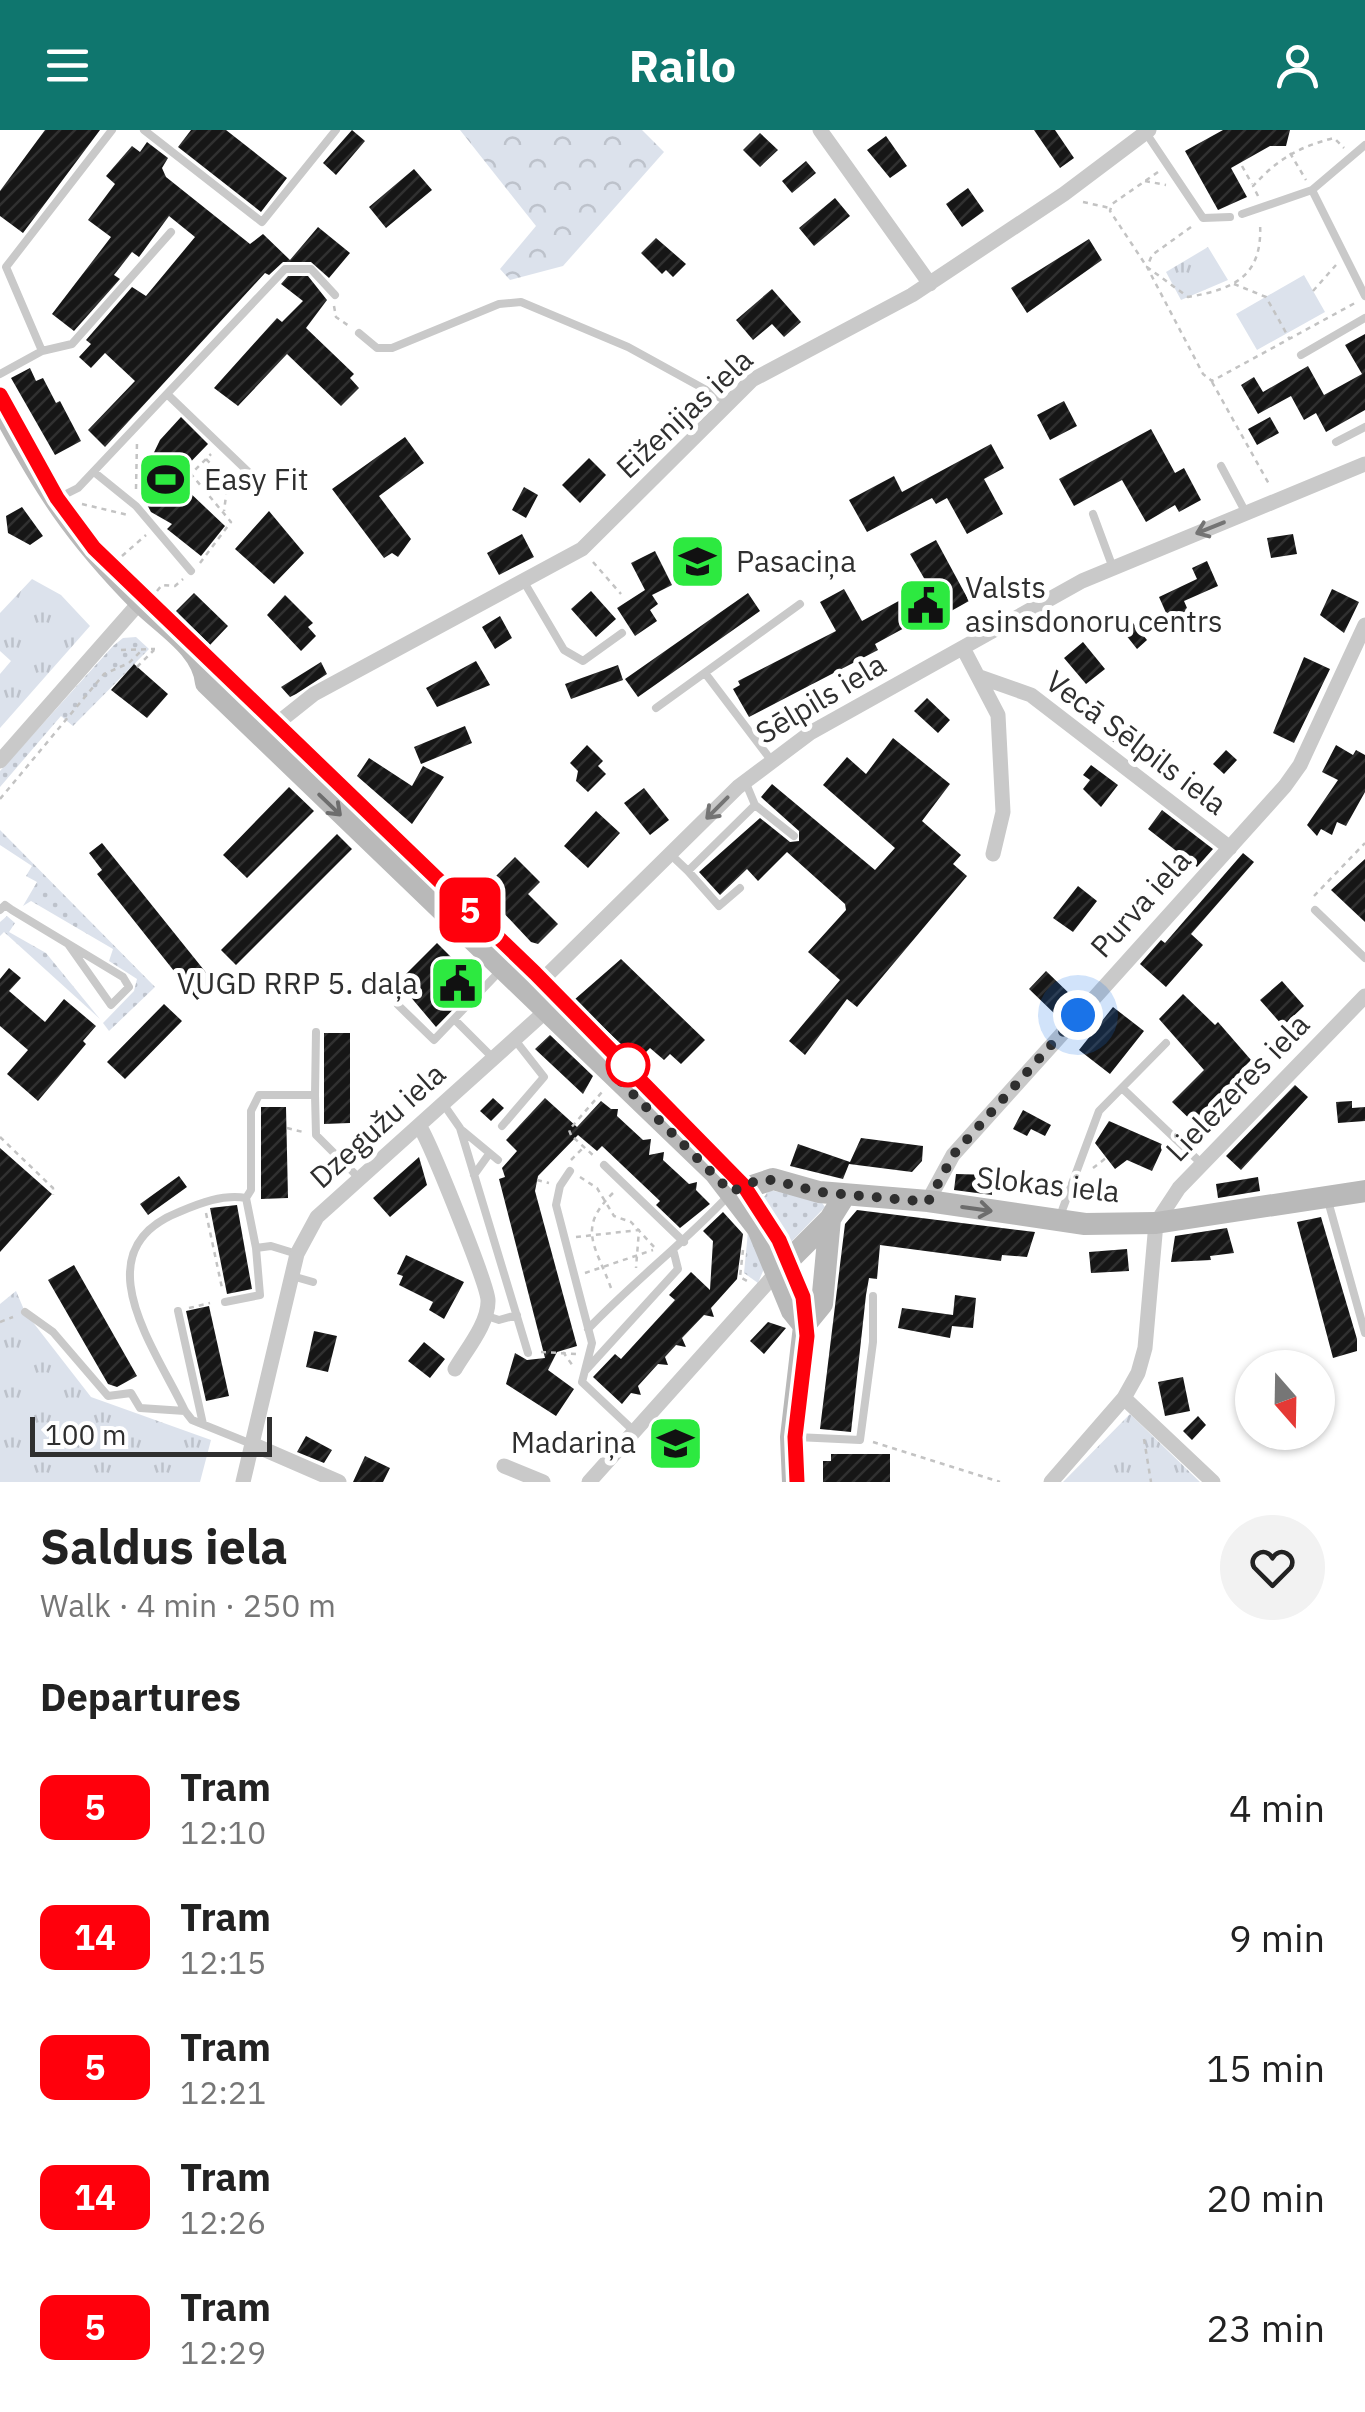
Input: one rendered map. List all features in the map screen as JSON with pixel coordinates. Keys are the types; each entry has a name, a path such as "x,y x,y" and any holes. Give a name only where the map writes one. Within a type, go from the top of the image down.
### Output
{"street":[{"path":"820,130 930,284"},
{"name":"Eiženijas iela","path":"260,737 314,694 582,549 752,380 930,284 1151,131"},
{"path":"0,406 60,501 203,662 206,684 731,1192 758,1229 792,1311 804,1326"},
{"name":"Sēlpils iela","path":"529,993 745,781 810,733 964,650 1082,580 1365,464"},
{"path":"0,761 147,599"},
{"name":"Purva iela","path":"928,1202 954,1154 1300,765 1365,624"},
{"path":"964,650 998,715 1004,752 1003,812 993,854"},
{"name":"Vecā Sēlpils iela","path":"980,678 1031,694 1230,848"},
{"name":"Lielezeres iela","path":"1156,1223 1202,1164 1365,996"},
{"name":"Dzegužu iela","path":"243,1482 297,1254 318,1217 547,1010"},
{"path":"420,1127 435,1152 444,1188 488,1296 484,1316 455,1369"},
{"name":"Slokas iela","path":"731,1192 758,1180 773,1180 845,1195 1059,1220 1156,1223 1365,1192"},
{"path":"589,1482 778,1270 830,1219 845,1195"},
{"path":"793,1482 791,1437 804,1326 822,1304 830,1219"},
{"path":"1052,1482 1124,1398 1145,1348 1156,1223"},
{"path":"1124,1398 1213,1482"},
{"path":"254,1445 339,1482"},
{"path":"504,1466 543,1482"}],"lane":[{"path":"42,351 6,267 112,130"},
{"path":"144,130 262,222 336,130"},
{"path":"1151,131 1168,166 1203,218 1230,218"},
{"path":"1242,214 1312,190 1365,145"},
{"path":"1312,190 1365,297"},
{"path":"0,374 42,351 72,344 170,232"},
{"path":"60,501 94,472 285,269 311,269 335,295"},
{"path":"358,333 376,348 392,348 498,304 521,302 628,348 728,402"},
{"path":"1301,355 1365,318"},
{"path":"167,394 261,484"},
{"path":"1336,442 1365,426"},
{"path":"1222,466 1246,513"},
{"path":"94,472 136,506 152,530 191,571"},
{"path":"1093,514 1113,568"},
{"path":"524,582 564,650 583,661 622,633"},
{"path":"656,708 800,604"},
{"path":"704,673 770,760"},
{"path":"745,781 756,805 794,836"},
{"path":"688,872 756,805"},
{"path":"670,854 719,906 740,888"},
{"path":"0,910 5,906 123,977 129,987 110,1004 68,944"},
{"path":"1312,906 1365,958"},
{"path":"398,1005 434,1040 502,969"},
{"path":"454,1019 494,1058"},
{"path":"316,1032 314,1131 358,1177"},
{"path":"502,1126 544,1077 515,1040"},
{"path":"1059,1220 1099,1111 1166,1043"},
{"path":"1122,1088 1202,1164"},
{"path":"224,1302 260,1295 246,1198 251,1190 251,1112 259,1095 316,1096"},
{"path":"444,1106 460,1128 498,1160"},
{"path":"460,1128 528,1353"},
{"path":"474,1175 489,1154"},
{"path":"604,1165 684,1242"},
{"path":"570,1166 557,1194 564,1238 592,1343 581,1376"},
{"path":"588,1328 638,1278 684,1242 731,1192"},
{"path":"1326,1197 1365,1333"},
{"path":"246,1198 204,1202 152,1228 137,1241 128,1262 128,1284 134,1306 184,1411 203,1424 254,1445"},
{"path":"256,1248 271,1246 297,1254"},
{"path":"581,1376 678,1269 669,1255"},
{"path":"292,1276 313,1282"},
{"path":"791,1437 860,1440 873,1342 873,1296"},
{"path":"178,1311 203,1424"},
{"path":"26,1312 53,1332 108,1396 132,1393 140,1408 184,1411"},
{"path":"484,1316 499,1320 517,1314"},
{"path":"592,1343 604,1350"},
{"path":"581,1376 634,1432"}],"path":[{"path":"1330,130 1350,158"},
{"path":"1253,186 1290,152 1334,138"},
{"path":"1290,152 1312,190"},
{"path":"1066,192 1086,204 1111,208 1168,166"},
{"path":"1146,267 1188,297 1224,291 1248,273 1260,250 1261,208 1242,166"},
{"path":"1145,180 1182,189"},
{"path":"1111,208 1112,219 1146,267 1272,488"},
{"path":"1146,267 1152,256 1203,218"},
{"path":"1313,290 1328,270 1346,259"},
{"path":"1233,284 1266,297 1290,339"},
{"path":"335,295 336,317 358,333"},
{"path":"1212,381 1365,297"},
{"path":"136,506 138,426"},
{"path":"168,595 230,528 223,512 192,474 220,444"},
{"path":"206,459 228,481 223,512"},
{"path":"60,501 144,520"},
{"path":"121,557 152,530"},
{"path":"582,549 621,594"},
{"path":"147,599 162,585 175,586"},
{"path":"0,799 104,674 129,663 143,649"},
{"path":"137,667 155,649"},
{"path":"1312,906 1365,843"},
{"path":"1354,854 1362,862"},
{"path":"604,1165 568,1130 608,1083"},
{"path":"286,1128 294,1132 314,1131"},
{"path":"0,1137 54,1188 54,1194"},
{"path":"584,1147 570,1166 596,1188 614,1216 639,1231 655,1249 669,1255"},
{"path":"1098,1165 1106,1158"},
{"path":"613,1193 591,1221 591,1236 616,1300"},
{"path":"178,1311 224,1302 204,1202"},
{"path":"638,1278 636,1255 639,1231 644,1226"},
{"path":"564,1238 639,1231"},
{"path":"574,1277 655,1249"},
{"path":"0,1322 26,1312"},
{"path":"562,1351 581,1376"},
{"path":"553,1352 574,1353"},
{"path":"1140,1414 1151,1482"},
{"path":"860,1440 894,1446 1000,1482"}],"green space":[{"path":"460,130 642,130 664,152 563,266 510,280 500,269 536,226"},
{"path":"1208,247 1228,280 1181,300 1166,272"},
{"path":"1304,275 1325,312 1257,350 1236,314"},
{"path":"32,579 61,595 90,626 0,728 0,674 11,661 0,651 0,613"},
{"path":"136,637 149,649 73,726 61,716 0,787 0,771 113,646 123,638"},
{"path":"0,830 155,987 109,1031 103,1023 134,991 137,979 109,961 113,949 31,901 23,906 37,882 26,876 32,866 0,845"},
{"path":"7,916 15,923 9,932 46,953 100,1019 4,932 0,936 0,922"},
{"path":"769,1190 820,1200 825,1207 791,1242 762,1200"},
{"path":"748,1232 766,1264 758,1283 744,1273"},
{"path":"16,1291 25,1312 91,1397 211,1440 200,1482 0,1482 0,1304"},
{"path":"1130,1414 1200,1482 1063,1482"}],"building":[{"path":"45,130 100,130 23,233 0,216 0,191"},
{"path":"191,130 226,130 287,178 261,212 178,147"},
{"path":"352,130 365,141 336,175 323,163"},
{"path":"1034,130 1055,130 1074,158 1060,168"},
{"path":"1223,130 1290,130 1286,146 1270,146 1231,168 1247,197 1218,210 1185,151"},
{"path":"760,133 778,150 760,167 743,150"},
{"path":"886,136 907,166 890,178 867,150"},
{"path":"147,142 168,158 162,168 166,177 250,244 263,234 290,260 318,227 350,253 329,278 311,262 283,262 269,275 265,273 105,447 88,430 135,381 105,353 91,368 79,357 91,344 86,340 132,287 146,296 195,237 169,216 139,257 132,252 114,275 120,279 74,331 52,314 111,237 88,220 115,184 106,176 132,146 140,152"},
{"path":"806,161 816,173 792,193 782,181"},
{"path":"414,169 432,190 386,228 369,207"},
{"path":"968,188 984,211 962,227 946,204"},
{"path":"835,198 850,216 814,246 799,228"},
{"path":"656,238 686,264 673,277 666,270 662,274 641,253"},
{"path":"1089,239 1102,260 1027,313 1011,288"},
{"path":"288,276 308,276 327,300 306,328 354,374 350,378 359,388 341,406 287,354 238,406 214,388 277,318 282,322 303,301 281,284"},
{"path":"772,289 801,322 784,337 772,324 753,340 736,320"},
{"path":"1365,334 1365,410 1326,432 1316,413 1304,420 1291,396 1258,414 1241,385 1254,377 1263,392 1308,366 1324,395 1362,374 1345,345"},
{"path":"30,368 36,381 43,378 56,403 60,401 81,441 55,455 11,378"},
{"path":"1064,401 1077,426 1050,440 1037,415"},
{"path":"181,417 208,444 179,474 187,490 225,526 201,556 167,529 172,524 151,512 145,501 143,475 160,440"},
{"path":"1270,417 1279,433 1257,445 1248,429"},
{"path":"1151,429 1175,473 1184,468 1201,500 1179,512 1175,505 1146,522 1122,480 1074,506 1059,479"},
{"path":"405,437 424,463 379,496 411,539 398,557 392,553 384,558 332,489"},
{"path":"991,444 1004,468 984,479 1003,514 967,534 947,498 936,504 932,498 867,532 849,500 894,476 902,492"},
{"path":"589,458 606,475 580,503 562,485"},
{"path":"524,487 538,495 526,518 512,510"},
{"path":"22,507 43,536 30,545 8,533 6,516"},
{"path":"269,511 304,553 274,584 235,549"},
{"path":"522,534 534,557 499,575 487,553"},
{"path":"1293,534 1297,554 1271,558 1267,538"},
{"path":"936,540 969,601 944,615 941,608 875,644 878,650 749,717 733,689 740,685 738,681 836,631 820,602 844,589 862,621 928,585 910,554"},
{"path":"655,551 672,585 652,595 658,604 650,610 657,621 635,636 617,608 645,590 631,563"},
{"path":"1207,561 1218,586 1184,601 1194,624 1175,633 1159,597 1197,579 1192,568"},
{"path":"1332,589 1359,602 1344,633 1320,615"},
{"path":"591,591 616,619 596,637 571,609"},
{"path":"194,593 228,626 210,645 176,611"},
{"path":"748,593 760,611 638,697 625,679"},
{"path":"285,595 313,623 308,627 316,636 301,651 267,615"},
{"path":"1124,612 1147,640 1137,649 1114,620"},
{"path":"500,616 512,638 495,649 482,627"},
{"path":"1083,642 1105,669 1086,684 1064,658"},
{"path":"1304,657 1330,669 1294,743 1273,733"},
{"path":"476,661 490,685 437,707 426,688"},
{"path":"321,662 327,674 296,694 290,697 281,687"},
{"path":"134,664 168,694 147,718 111,690"},
{"path":"618,665 623,680 571,699 565,684"},
{"path":"927,698 950,720 938,733 914,711"},
{"path":"1119,723 1151,746 1140,761 1108,738"},
{"path":"465,726 472,743 421,764 414,747"},
{"path":"893,738 950,784 922,821 961,855 953,864 967,876 857,1007 847,999 805,1055 789,1041 840,980 808,952 846,910 845,904 787,852 758,881 747,869 720,895 699,872 760,818 790,842 799,841 799,831 761,797 772,784 875,870 895,848 823,785 847,757 866,774"},
{"path":"587,745 603,761 598,766 606,774 588,792 576,781 578,771 570,763"},
{"path":"1336,745 1353,755 1356,750 1365,755 1365,792 1346,826 1337,822 1332,835 1321,829 1317,836 1307,825 1338,780 1322,772"},
{"path":"1226,750 1237,760 1224,774 1213,764"},
{"path":"369,758 412,786 423,766 444,777 412,824 357,776"},
{"path":"1091,765 1118,785 1101,807 1083,789 1090,780 1083,775"},
{"path":"289,787 314,811 247,878 223,855"},
{"path":"644,788 669,820 650,835 624,803"},
{"path":"1162,810 1213,849 1197,867 1148,829"},
{"path":"596,811 620,833 588,868 564,846"},
{"path":"337,834 352,849 236,965 221,950"},
{"path":"102,843 216,985 197,1000 97,874 102,870 89,853"},
{"path":"1243,853 1254,862 1191,934 1203,945 1166,987 1140,964 1161,940 1165,943"},
{"path":"515,857 540,882 528,894 558,924 538,944 531,942 482,890"},
{"path":"1365,859 1365,922 1331,890"},
{"path":"1078,886 1097,901 1073,932 1053,918"},
{"path":"437,943 478,984 436,1027 398,982"},
{"path":"621,959 705,1040 681,1064 670,1054 664,1060 650,1048 638,1060 574,1000"},
{"path":"9,968 21,978 9,991 45,1022 64,999 96,1026 83,1041 86,1044 38,1101 7,1074 28,1050 0,1026 0,979"},
{"path":"1046,971 1074,998 1057,1016 1029,989"},
{"path":"1282,981 1304,1006 1283,1026 1260,1000"},
{"path":"1183,994 1215,1025 1218,1022 1251,1060 1244,1067 1250,1073 1198,1127 1172,1102 1204,1070 1159,1019"},
{"path":"164,1004 182,1021 125,1079 107,1062"},
{"path":"1113,1007 1144,1031 1110,1074 1079,1050"},
{"path":"324,1033 350,1033 350,1123 324,1124"},
{"path":"550,1035 593,1076 583,1094 535,1049"},
{"path":"1295,1085 1308,1097 1241,1170 1226,1156"},
{"path":"493,1098 504,1108 491,1121 480,1111"},
{"path":"545,1098 577,1127 601,1101 618,1109 617,1116 643,1140 651,1139 649,1155 664,1152 663,1160 689,1184 697,1182 696,1190 710,1204 680,1228 656,1205 660,1201 602,1146 597,1151 578,1135 538,1176 535,1191 577,1346 557,1352 548,1370 574,1389 556,1416 506,1384 515,1353 527,1360 545,1358 499,1179 505,1177 502,1168 517,1151 506,1140"},
{"path":"1352,1101 1352,1108 1365,1107 1365,1121 1338,1123 1336,1102"},
{"path":"261,1107 286,1107 288,1198 261,1199"},
{"path":"1023,1110 1051,1125 1045,1136 1031,1129 1027,1136 1013,1129"},
{"path":"1109,1121 1164,1145 1152,1171 1127,1160 1115,1169 1095,1143"},
{"path":"861,1138 923,1146 922,1161 912,1172 849,1164 843,1179 790,1166 798,1144 850,1162"},
{"path":"0,1148 52,1194 0,1252"},
{"path":"419,1157 427,1185 390,1217 373,1198"},
{"path":"956,1174 992,1175 992,1195 954,1190"},
{"path":"179,1176 187,1187 148,1215 140,1204"},
{"path":"1258,1177 1260,1191 1218,1198 1216,1184"},
{"path":"237,1205 252,1289 227,1294 210,1208"},
{"path":"857,1210 1035,1232 1027,1257 1002,1255 1001,1261 880,1245 877,1279 869,1278 866,1295 851,1432 820,1429 845,1224"},
{"path":"723,1212 743,1234 737,1279 711,1308 714,1317 704,1315 682,1338 686,1347 676,1345 665,1357 668,1365 658,1364 638,1386 641,1395 631,1393 622,1404 593,1377 615,1354 621,1359 675,1300 669,1295 691,1272 710,1290 713,1241 703,1231"},
{"path":"1321,1217 1357,1339 1357,1351 1335,1357 1335,1350 1331,1350 1297,1222"},
{"path":"1227,1228 1234,1253 1210,1256 1211,1260 1171,1262 1175,1236"},
{"path":"1127,1249 1129,1271 1091,1273 1089,1252"},
{"path":"406,1255 464,1282 444,1319 429,1310 433,1302 399,1285 403,1276 397,1274"},
{"path":"74,1265 137,1376 117,1387 108,1384 48,1280"},
{"path":"955,1295 976,1298 973,1328 952,1326 950,1338 898,1328 902,1308 953,1315"},
{"path":"209,1306 229,1396 206,1401 186,1311"},
{"path":"768,1322 786,1328 764,1354 750,1341"},
{"path":"314,1331 337,1336 328,1372 306,1367"},
{"path":"424,1342 445,1359 430,1378 408,1361"},
{"path":"1183,1377 1190,1411 1165,1416 1158,1382"},
{"path":"1198,1416 1206,1425 1192,1440 1183,1431"},
{"path":"306,1436 332,1450 324,1463 297,1452"},
{"path":"831,1454 890,1454 890,1482 823,1482 823,1461 831,1461"},
{"path":"365,1456 390,1468 383,1482 353,1482"}],"tram line":[{"path":"0,395 57,498 94,548 535,973 744,1186 779,1241 803,1297 807,1336 795,1437 797,1482"},
{"name":"5","path":"0,395 57,498 94,548 535,973 714,1150 744,1186 779,1240 803,1297 807,1336 796,1418 797,1482"}],"place":[{"name":"Easy Fit","path":"165,480"},
{"name":"Pasaciņa","path":"697,562"},
{"name":"Valsts asinsdonoru centrs","path":"926,605"},
{"name":"VUGD RRP 5. daļa","path":"457,984"},
{"name":"Madariņa","path":"675,1443"}],"route":[{"path":"628,1065 621,1082 731,1192 758,1180 773,1180 819,1192 928,1202 954,1154 1078,1015"}]}
